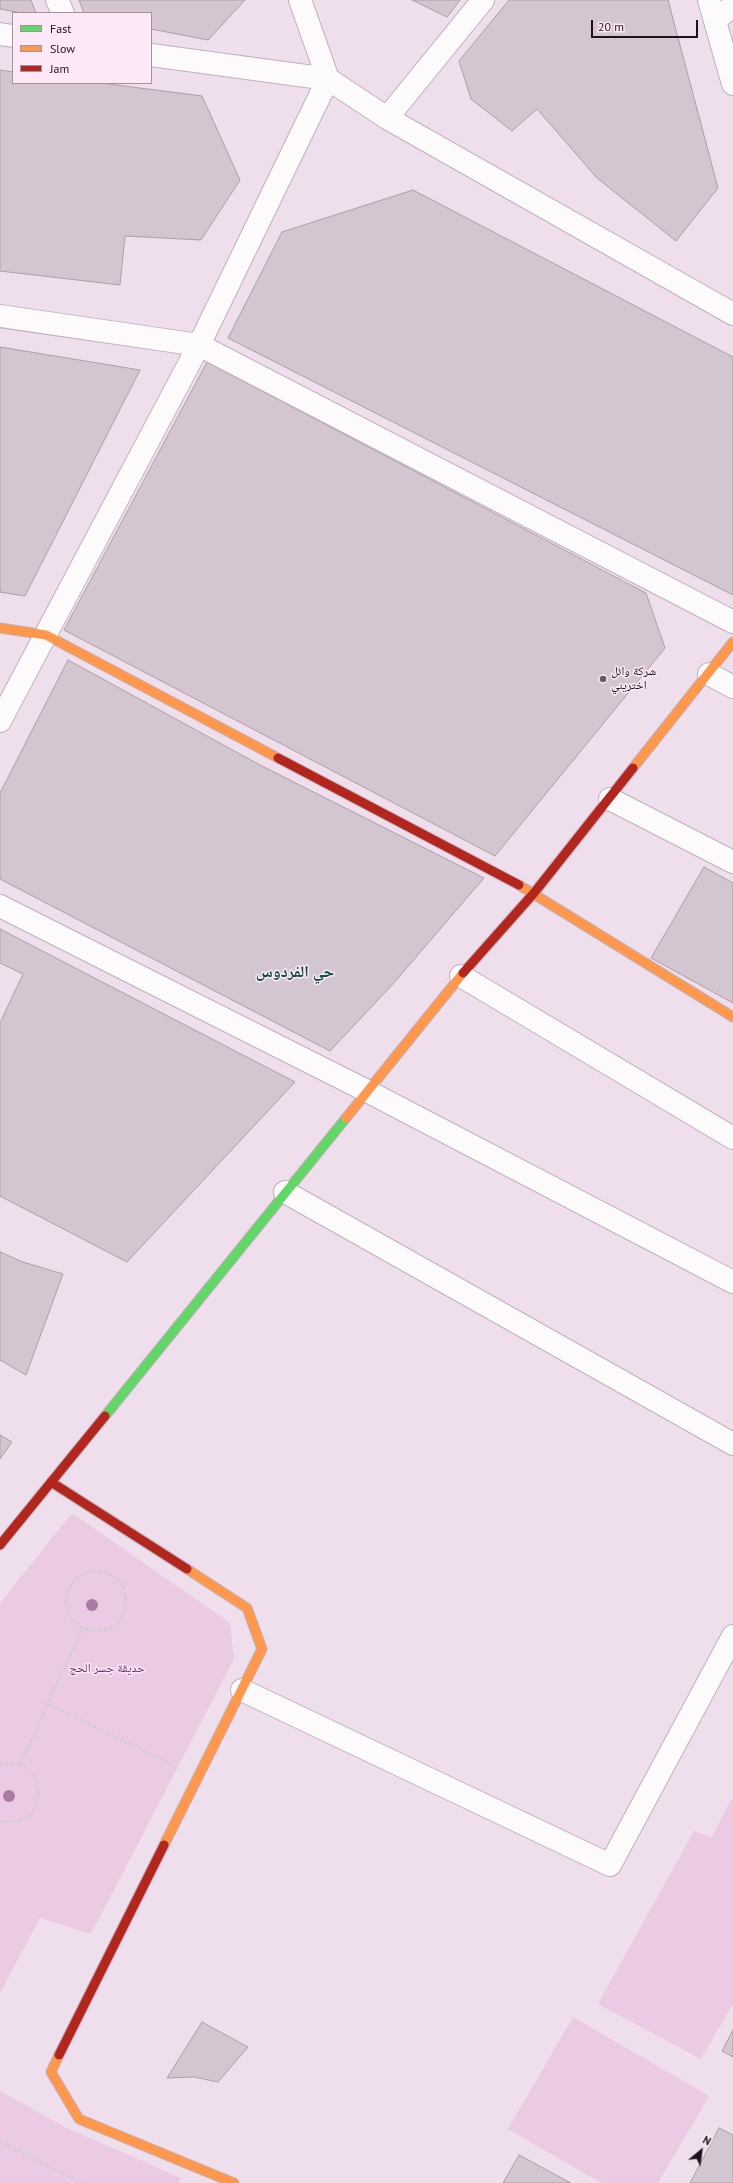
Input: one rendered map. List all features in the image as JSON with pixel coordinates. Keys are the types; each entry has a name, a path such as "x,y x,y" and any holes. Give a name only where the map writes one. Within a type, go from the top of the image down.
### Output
{"street":[{"path":"57,0 62,12"},
{"path":"0,720 198,345 328,79 300,0"},
{"path":"387,118 483,0"},
{"path":"724,8 733,84"},
{"path":"0,34 12,36"},
{"path":"152,55 328,79 387,118 733,314"},
{"path":"0,316 198,345 733,622"},
{"path":"0,628 46,635 534,893 733,1017"},
{"path":"0,1545 461,976 534,893 733,642"},
{"path":"709,674 733,687"},
{"path":"610,799 733,862"},
{"path":"0,906 367,1091 733,1282"},
{"path":"461,976 733,1138"},
{"path":"285,1192 733,1444"},
{"path":"51,1482 247,1608 262,1649 52,2072 79,2119 234,2183"},
{"path":"242,1690 610,1865 733,1636"}],"path":[{"path":"91,1570 102,1571 111,1575 119,1581 124,1589 125,1609 121,1617 106,1630 96,1632 82,1628 70,1618 66,1609 65,1598 68,1588 77,1577 91,1570"},
{"path":"20,1765 82,1628"},
{"path":"48,1704 198,1777"},
{"path":"0,1764 15,1763 32,1773 37,1781 39,1791 38,1801 34,1810 23,1819 9,1823 0,1822"},
{"path":"0,2141 81,2183"}],"green space":[{"name":"حديقة جسر الحج","path":"72,1513 230,1623 234,1659 91,1934 40,1918 0,1993 0,1603"},
{"path":"731,1799 733,1800 733,2004 701,2059 598,2004 694,1831 712,1837"},
{"path":"573,2017 709,2096 658,2183 601,2183 508,2129"},
{"path":"0,2091 65,2127 181,2178 179,2183 0,2183"}],"building":[{"path":"0,0 31,0 36,12 16,12 0,9"},
{"path":"79,0 245,0 208,40 152,29 152,12 84,12"},
{"path":"412,0 460,0 447,17"},
{"path":"509,0 668,0 718,188 676,241 597,178 537,109 512,131 471,99 459,61"},
{"path":"0,70 12,72 12,84 109,84 202,96 240,180 201,240 125,236 120,285 0,271"},
{"path":"413,190 733,357 733,595 228,338 282,232"},
{"path":"0,347 140,370 25,596 0,592"},
{"path":"207,362 646,593 665,648 495,856 64,630"},
{"path":"68,660 260,765 484,878 392,985 330,1051 0,879 0,793"},
{"path":"704,867 733,883 733,1003 651,958"},
{"path":"0,929 295,1082 127,1262 0,1196 0,1023 23,974 0,963"},
{"path":"0,1252 23,1262 63,1274 26,1375 0,1360"},
{"path":"0,1435 12,1442 0,1459"},
{"path":"202,2022 248,2047 218,2082 194,2077 167,2078"},
{"path":"733,2030 733,2057 722,2051"},
{"path":"719,2128 733,2135 733,2183 690,2183"},
{"path":"519,2155 571,2183 503,2183"}],"traffic: fast":[{"path":"105,1416 346,1118"}],"traffic: slow":[{"path":"0,628 46,635 278,758"},
{"path":"633,768 733,642"},
{"path":"519,885 733,1017"},
{"path":"346,1118 463,973"},
{"path":"164,1845 262,1649 247,1608 187,1569"},
{"path":"59,2055 51,2072 79,2119 234,2183"}],"traffic: jam":[{"path":"278,758 519,885"},
{"path":"463,973 534,893 633,768"},
{"path":"0,1545 105,1416"},
{"path":"51,1482 187,1569"},
{"path":"59,2055 164,1845"}],"place":[{"name":"شركة وائل اختريني","path":"603,679"}],"district":[{"name":"حي الفردوس","path":"295,972"}]}
